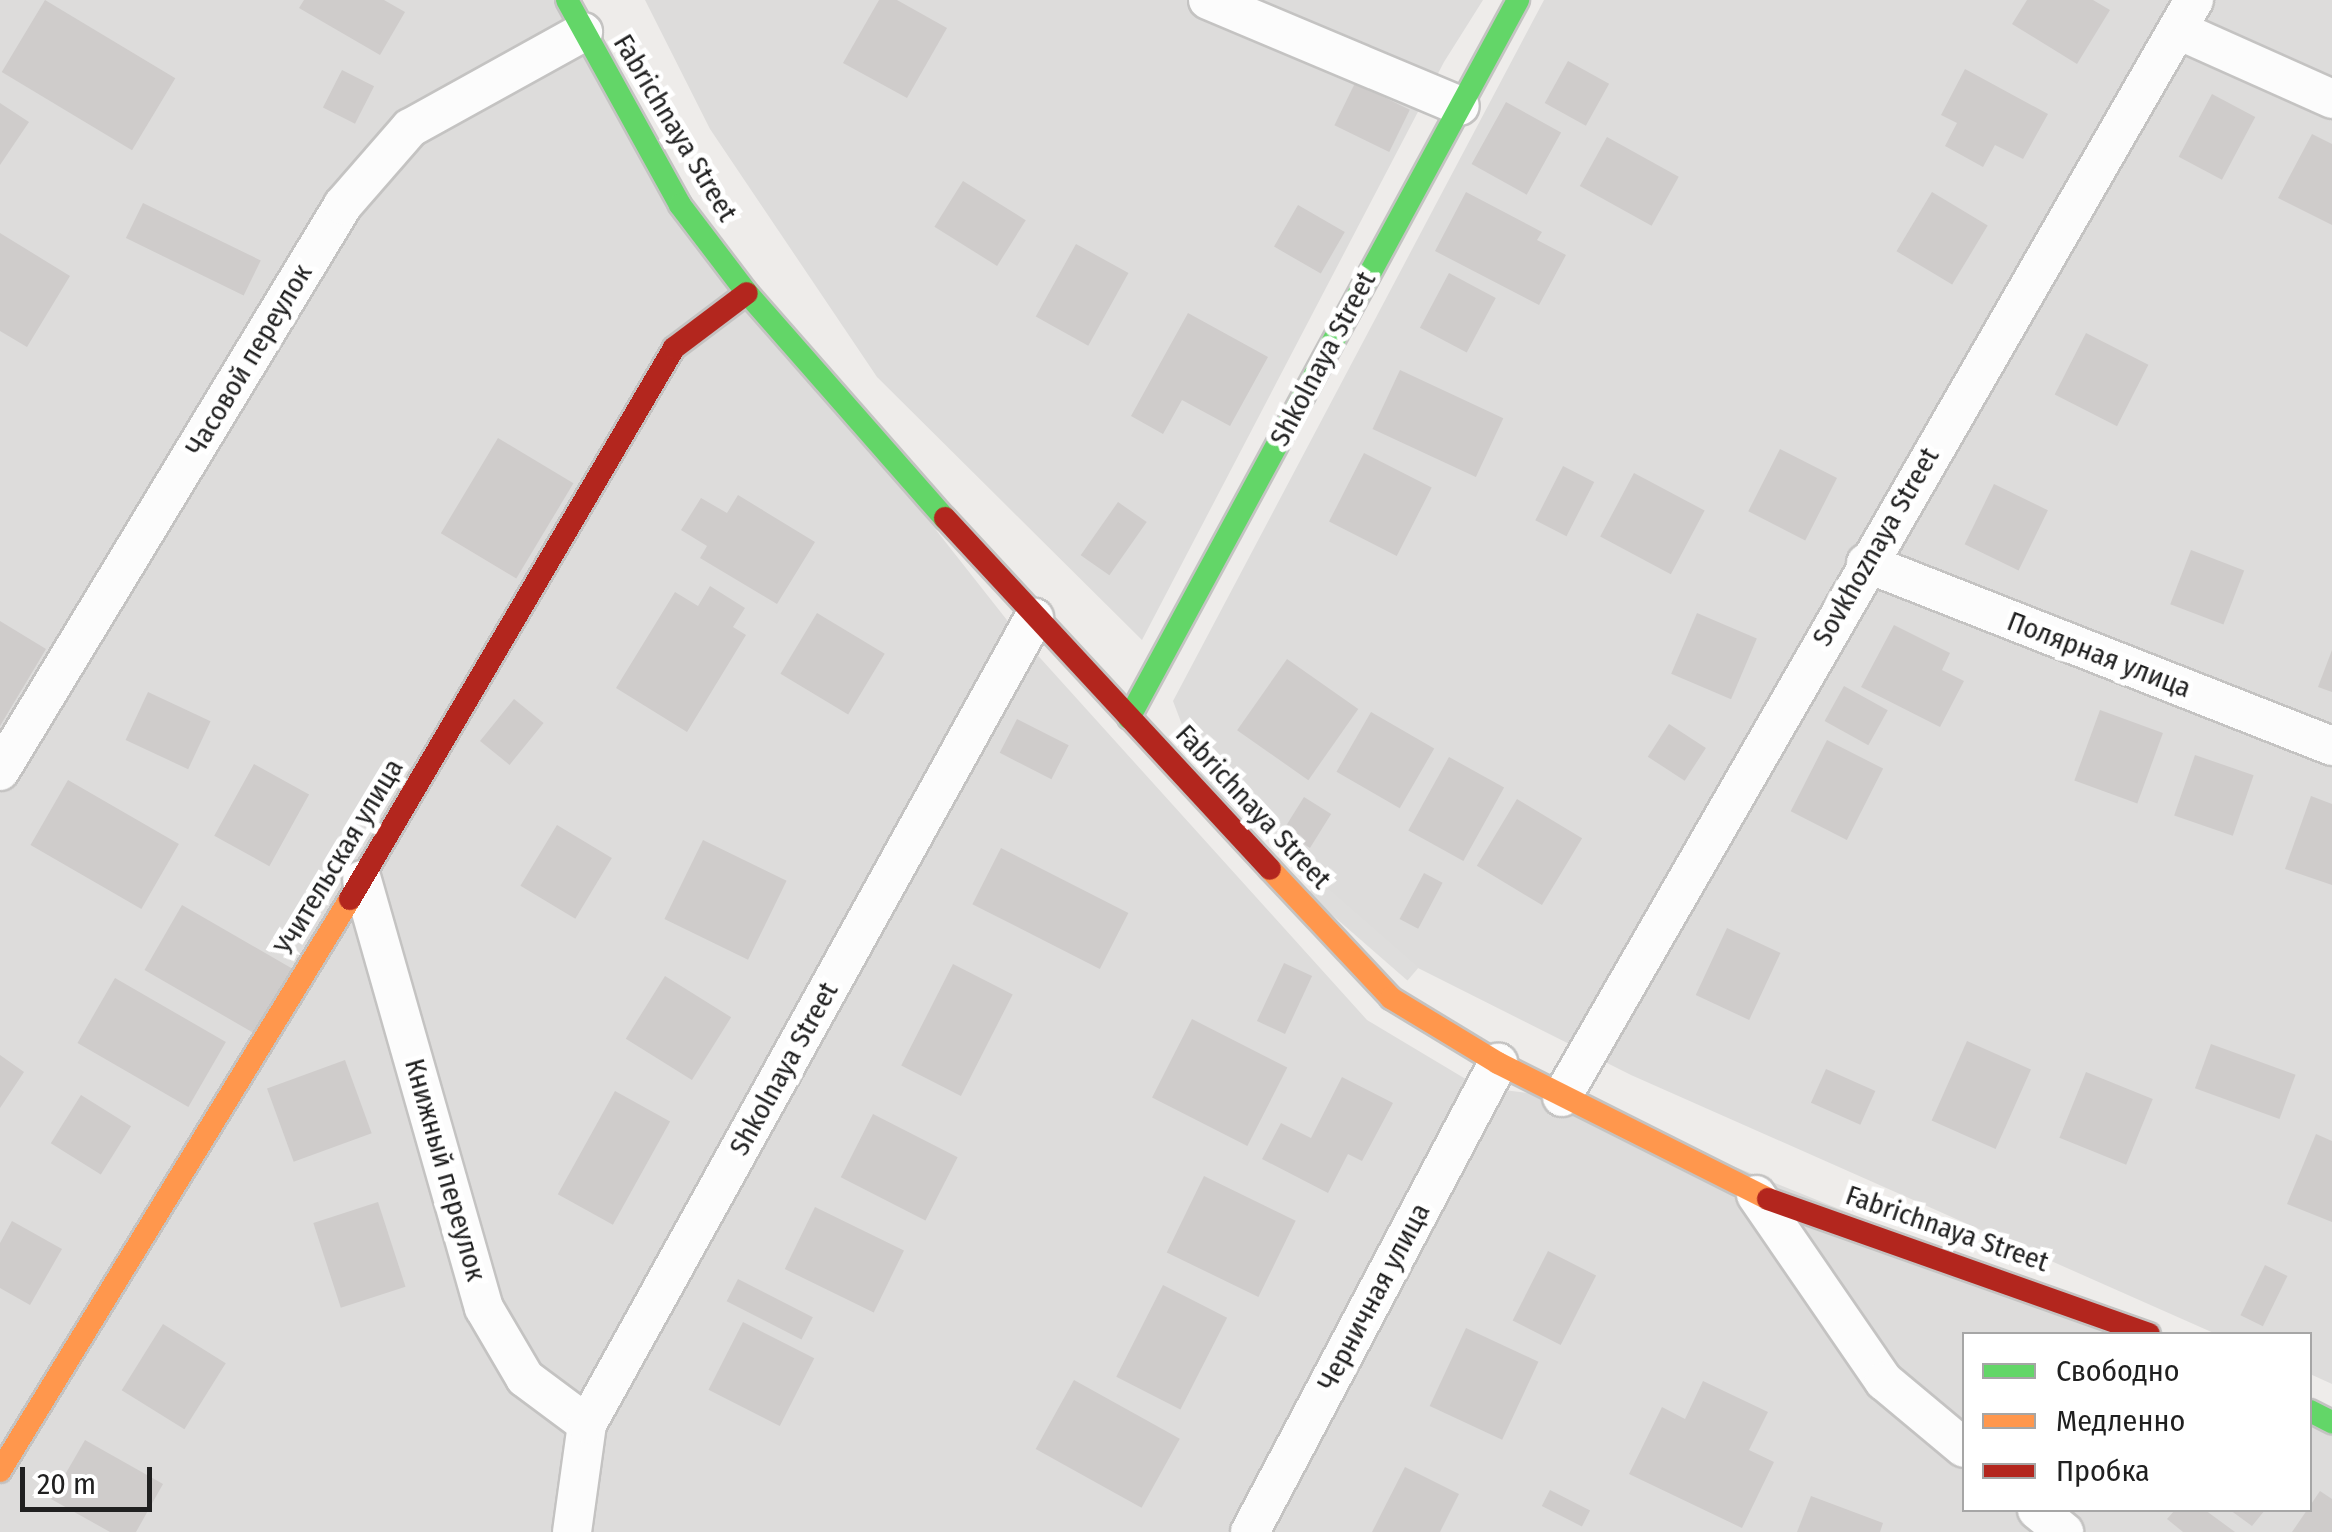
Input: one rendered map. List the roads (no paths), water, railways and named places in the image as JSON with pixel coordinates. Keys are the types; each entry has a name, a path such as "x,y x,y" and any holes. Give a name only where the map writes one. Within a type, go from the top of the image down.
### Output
{"street":[{"path":"1208,0 1460,106"},
{"name":"Shkolnaya Street","path":"1128,718 1518,0"},
{"path":"2186,15 2332,99"},
{"name":"Sovkhoznaya Street","path":"1562,1097 1866,563 2186,15"},
{"name":"Fabrichnaya Street","path":"575,16 680,205 748,293 1034,618 1391,998 1562,1097 1756,1195 2143,1332"},
{"name":"Часовой переулок","path":"0,770 343,205 410,128 575,16"},
{"name":"Учительская улица","path":"0,1471 362,880 674,348 748,293"},
{"name":"Полярная улица","path":"1866,563 2332,746"},
{"name":"Shkolnaya Street","path":"572,1532 587,1424 1034,618"},
{"name":"Книжный переулок","path":"362,880 484,1308 525,1378 587,1424"},
{"name":"Черничная улица","path":"1250,1532 1498,1062"},
{"path":"1756,1195 1884,1380 1962,1446"},
{"path":"2039,1512 2064,1532"}]}
